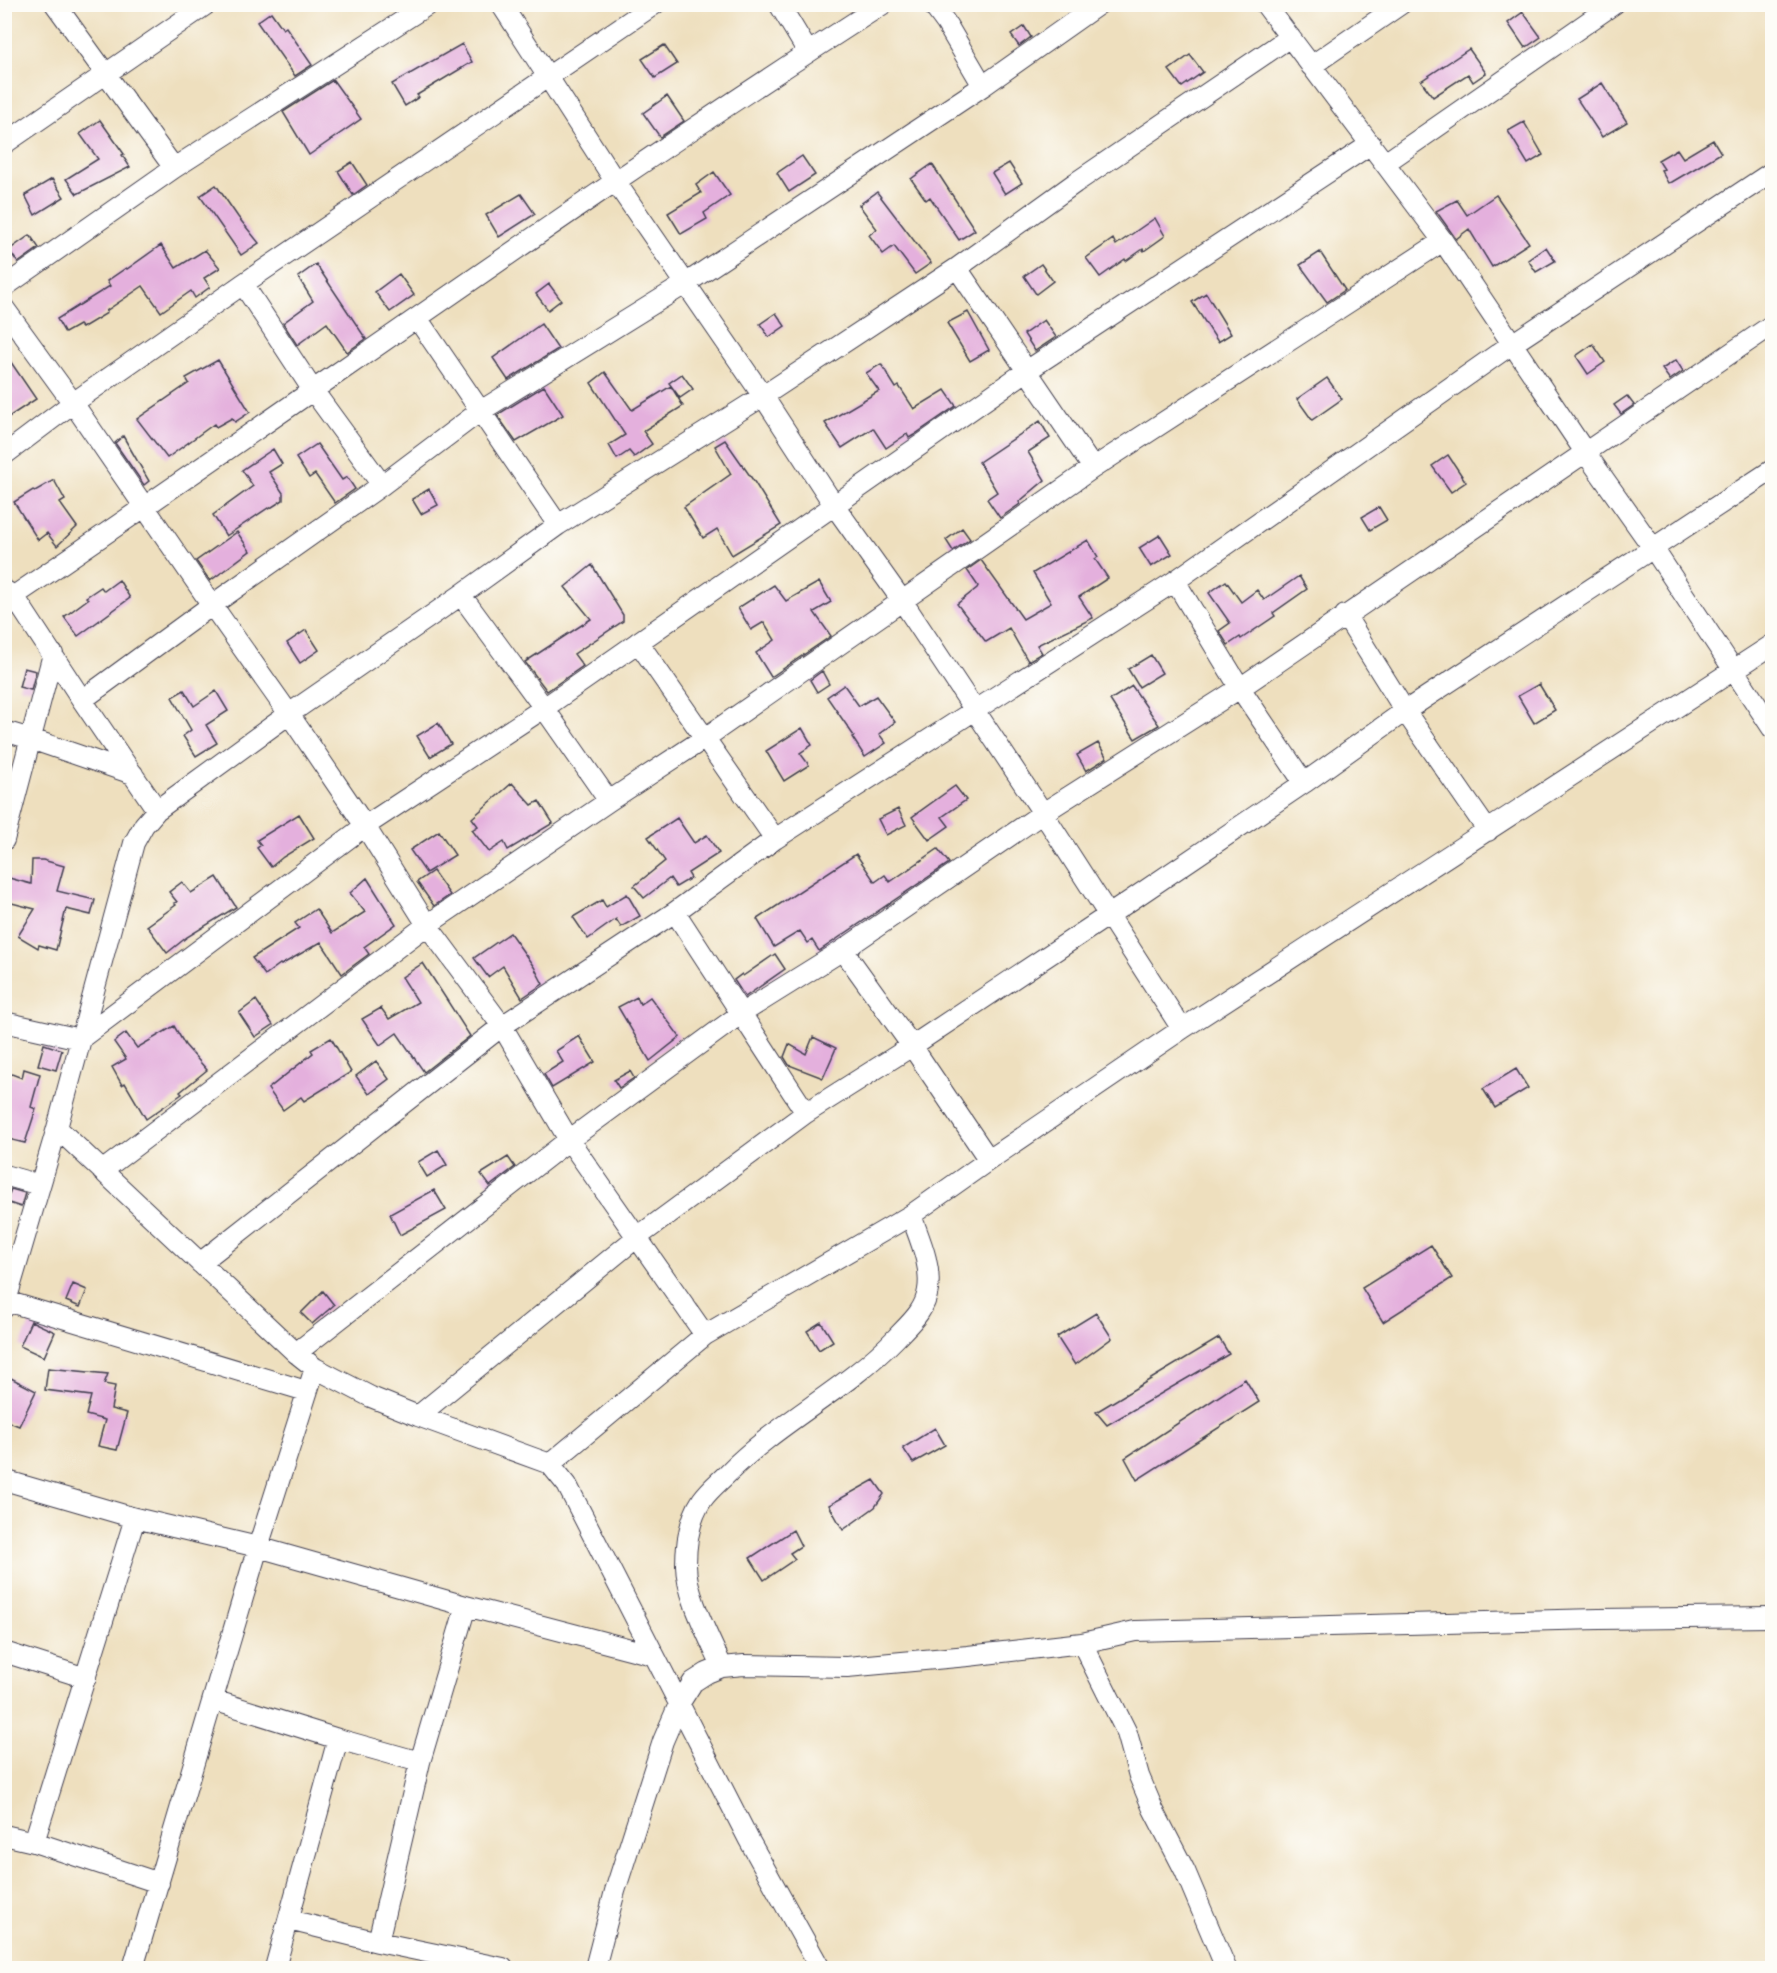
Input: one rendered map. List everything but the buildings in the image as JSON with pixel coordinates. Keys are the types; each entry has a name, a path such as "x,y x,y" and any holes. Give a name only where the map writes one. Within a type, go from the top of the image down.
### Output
{"street":[{"path":"55,4 174,168"},
{"path":"4,144 207,4"},
{"path":"4,287 174,168 429,4"},
{"path":"501,4 615,182 763,396 834,505 903,602 1182,1029"},
{"path":"4,455 73,403 243,284 655,4"},
{"path":"779,4 808,52"},
{"path":"157,810 9,593 145,507 312,389 615,182 883,4"},
{"path":"932,4 946,23 983,86"},
{"path":"82,700 382,485 479,411 685,284 983,86 1099,4"},
{"path":"1265,4 1443,241 1773,728"},
{"path":"1311,66 1401,4"},
{"path":"1385,163 1614,4"},
{"path":"306,1391 5,1305 57,1128 134,843 144,825 157,810 289,714 558,525 763,396 957,268 1075,183 1290,37"},
{"path":"4,1022 80,1039 365,826 544,708 1028,370 1371,144"},
{"path":"200,1263 502,1026 675,912 775,839 1175,581 1512,344 1773,172"},
{"path":"102,1172 428,925 903,602 1093,468 1443,241"},
{"path":"957,268 1093,468"},
{"path":"243,284 312,389 382,485"},
{"path":"4,308 73,403 289,714 365,826 428,925 502,1026 569,1140 705,1335"},
{"path":"417,318 558,525"},
{"path":"296,1353 569,1140 742,1013 843,950 1043,813 1240,688 1773,325"},
{"path":"418,1416 636,1238 806,1113 912,1046 1109,915 1305,783 1405,711 1773,470"},
{"path":"1175,581 1240,688 1305,783"},
{"path":"460,595 544,708 609,801"},
{"path":"1345,615 1405,711 1488,831"},
{"path":"638,642 775,839"},
{"path":"550,1464 705,1335 912,1215 1182,1029 1773,645"},
{"path":"4,840 52,654"},
{"path":"4,731 133,774"},
{"path":"675,912 806,1113"},
{"path":"843,950 912,1046 989,1160"},
{"path":"57,1128 296,1353 315,1368 371,1397 550,1464 567,1485 748,1840 820,1968"},
{"path":"4,1175 40,1185"},
{"path":"722,1667 689,1589 686,1566 688,1542 694,1516 703,1498 747,1453 799,1417 881,1354 922,1310 929,1289 928,1267 912,1215"},
{"path":"133,1968 258,1547 315,1368"},
{"path":"4,1480 135,1518 258,1547 466,1606 653,1655"},
{"path":"34,1842 135,1518"},
{"path":"378,1942 420,1762 466,1606"},
{"path":"595,1968 615,1891 663,1741 679,1704 693,1682 722,1667 744,1665 847,1667 1082,1643 1135,1631 1599,1619 1773,1617"},
{"path":"1082,1643 1127,1733 1139,1776 1152,1809 1185,1871 1226,1968"},
{"path":"5,1653 86,1678"},
{"path":"213,1700 420,1762"},
{"path":"275,1968 338,1739"},
{"path":"4,1835 34,1842 159,1883"},
{"path":"289,1920 378,1942 502,1968"}]}
